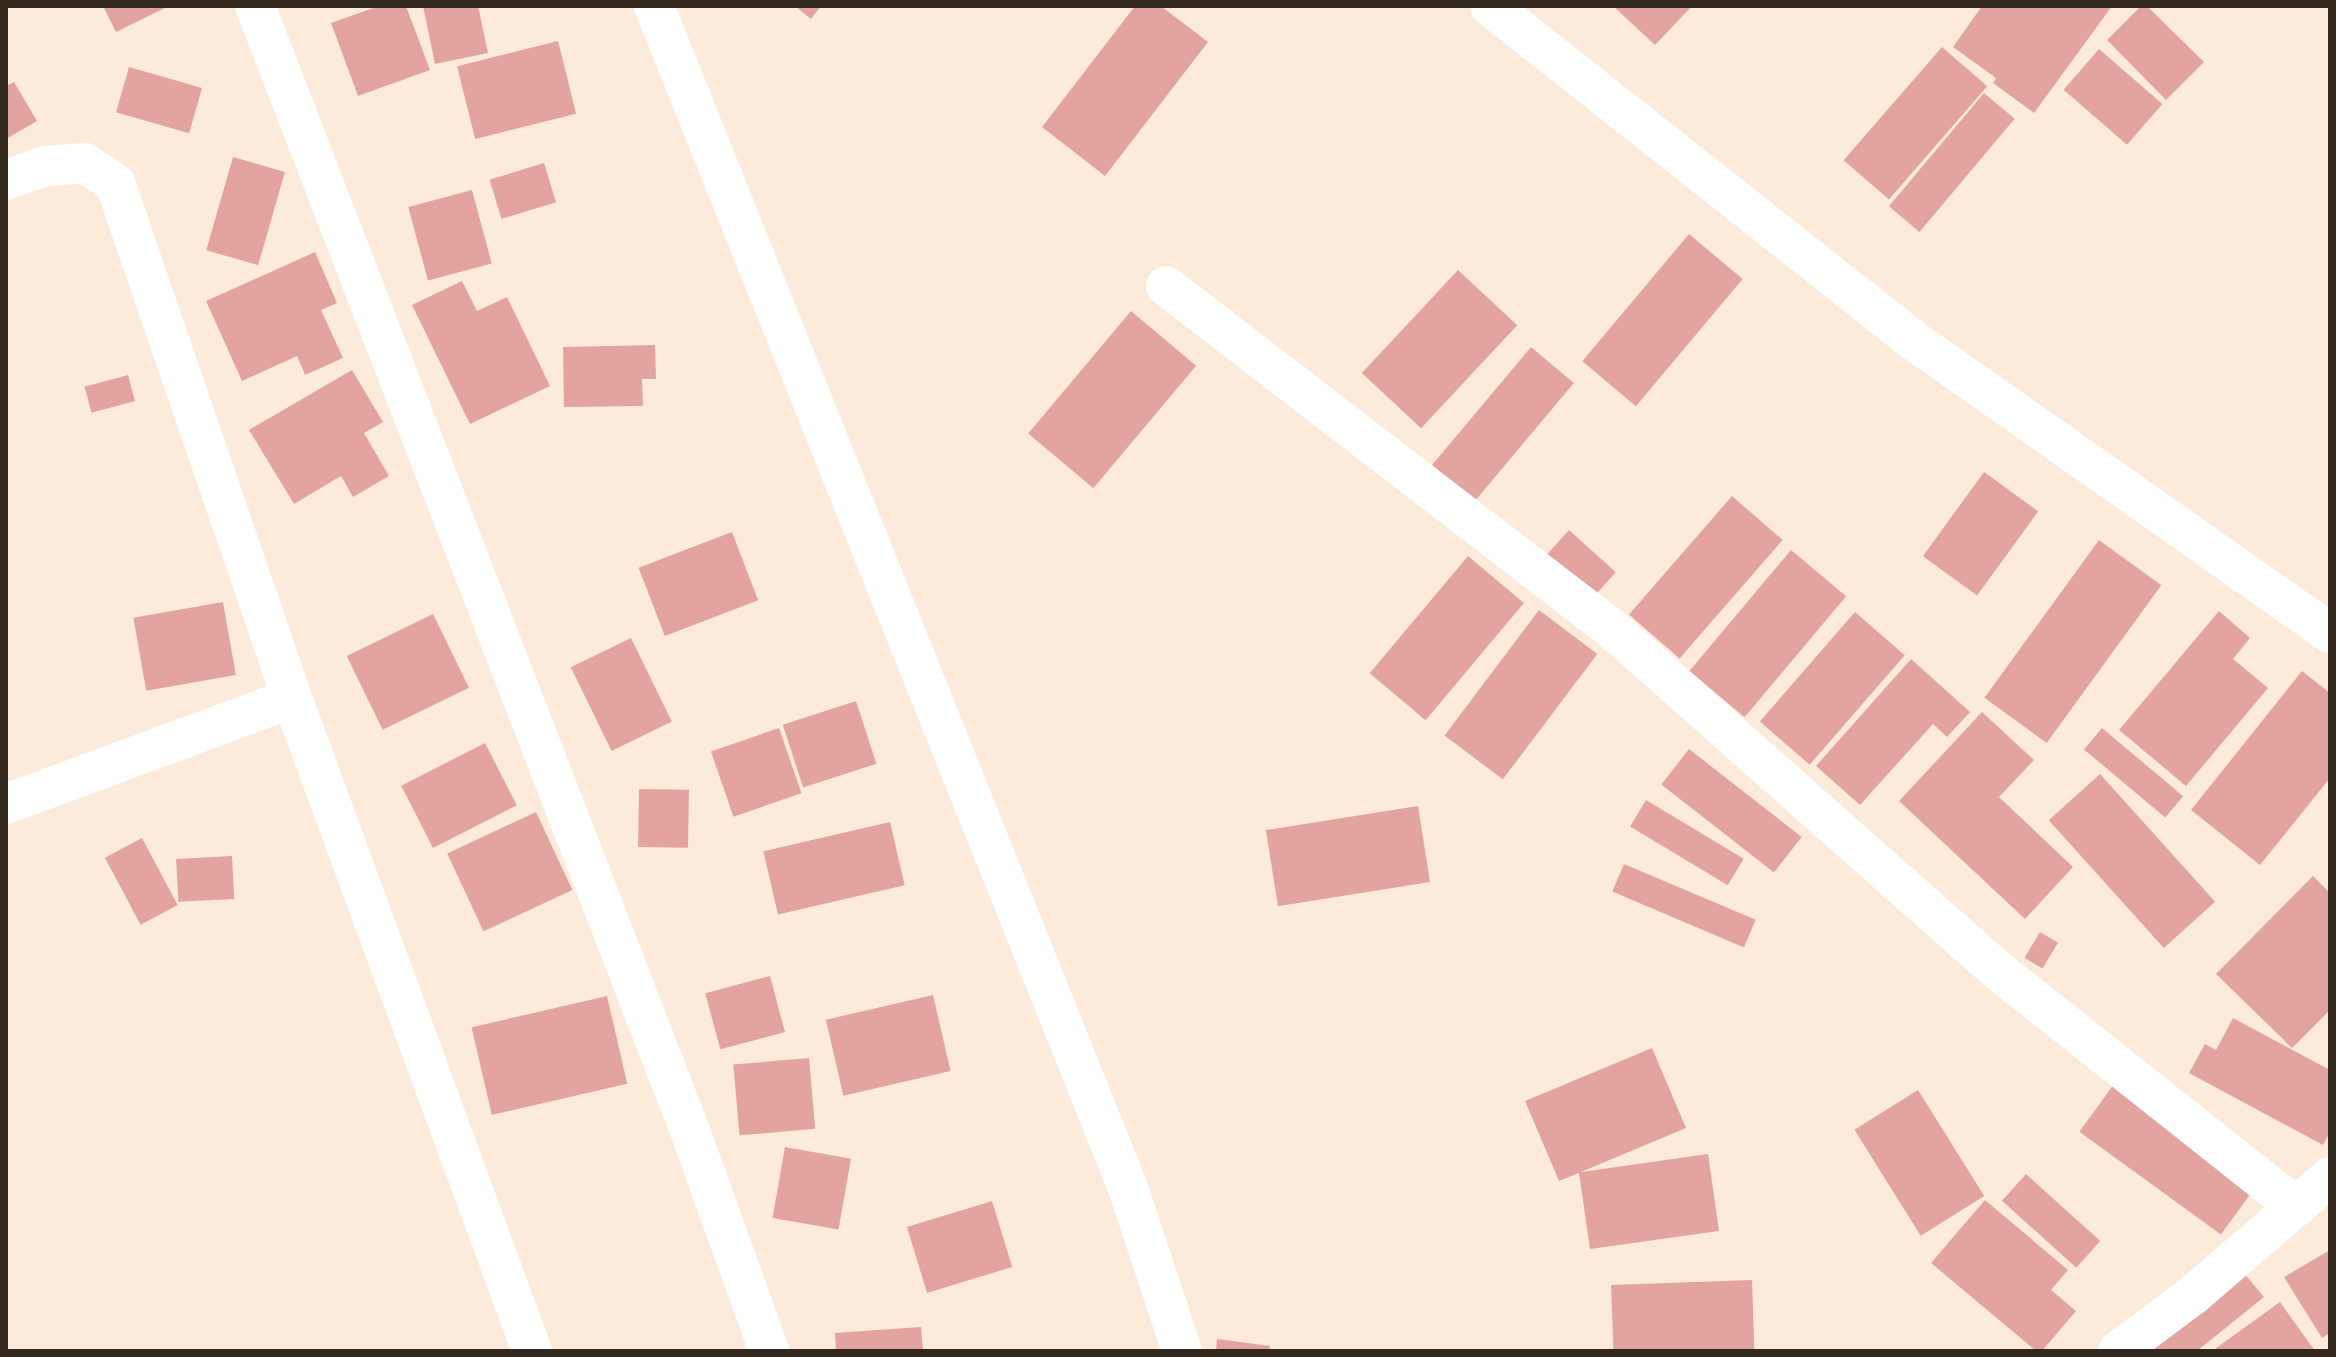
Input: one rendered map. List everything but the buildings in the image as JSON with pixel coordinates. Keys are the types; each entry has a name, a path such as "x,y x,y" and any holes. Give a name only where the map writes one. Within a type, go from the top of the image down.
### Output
{"street":[{"path":"255,6 690,1131 769,1351"},
{"path":"654,6 1128,1188 1182,1351"},
{"path":"1490,6 1913,340 2330,633"},
{"path":"6,180 45,166 85,163 115,183 292,698 532,1351"},
{"path":"1166,286 1612,629 1996,969 2295,1206"},
{"path":"6,804 292,698"},
{"path":"2118,1351 2193,1295 2330,1177"}]}
